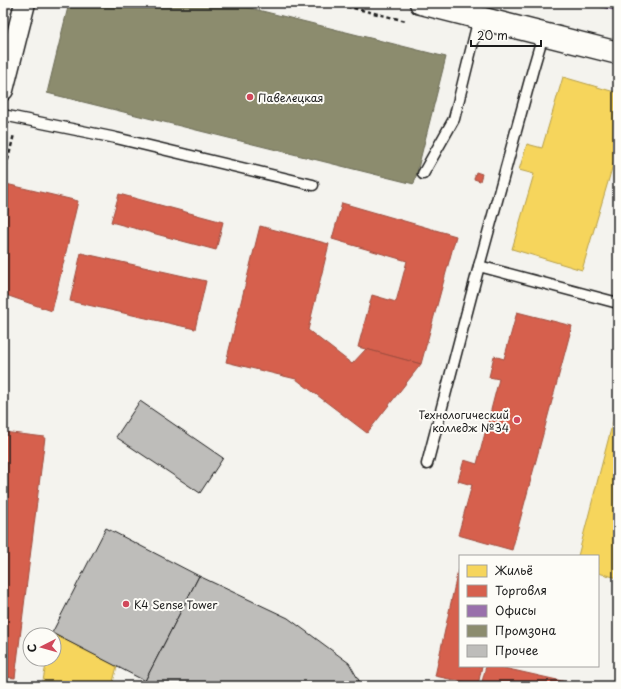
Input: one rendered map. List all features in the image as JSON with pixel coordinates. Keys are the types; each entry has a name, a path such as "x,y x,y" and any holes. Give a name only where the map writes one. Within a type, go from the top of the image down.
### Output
{"street":[{"path":"3,90 25,3"},
{"path":"421,3 618,53"}],"lane":[{"path":"423,174 454,119 479,18"},
{"path":"427,464 479,266 543,35"},
{"path":"3,115 116,138 313,186"},
{"path":"479,266 618,303"}],"building: Жильё":[{"path":"563,77 618,93 618,148 582,270 512,249 534,174 519,170 527,144 542,148"},
{"path":"618,402 618,578 599,573 599,555 578,555"},
{"path":"62,638 117,666 112,686 42,686 46,667 62,667"}],"building: Торговля":[{"path":"476,172 482,174 480,181 474,179"},
{"path":"6,184 78,201 52,311 3,294 3,197"},
{"path":"119,194 223,222 216,250 111,222"},
{"path":"342,203 456,236 421,364 358,347 372,295 396,302 407,261 332,239"},
{"path":"260,226 329,244 308,330 352,364 366,349 421,364 367,433 296,379 226,362"},
{"path":"81,253 206,281 195,329 70,301"},
{"name":"Технологический колледж №34","path":"517,312 572,326 512,550 458,535 472,485 458,481 464,460 477,464 499,379 489,377 494,356 504,359"},
{"path":"3,432 45,437 15,678 3,677"},
{"path":"459,570 459,667 482,667 478,685 435,676"},
{"path":"486,667 499,667 584,686 481,686"}],"building: Офисы":[{"path":"585,3 618,3 618,11"}],"building: Промзона":[{"name":"Павелецкая","path":"69,3 230,3 446,57 414,184 47,93"}],"building: Прочее":[{"path":"140,401 223,458 200,493 116,437"},
{"name":"К4 Sense Tower","path":"106,528 199,576 145,681 62,638 62,627 55,627"},
{"path":"199,576 288,618 349,663 362,686 155,686 145,681"}],"place":[{"name":"Павелецкая","path":"250,97"},
{"name":"Технологический колледж №34","path":"517,420"},
{"name":"К4 Sense Tower","path":"126,604"}]}
